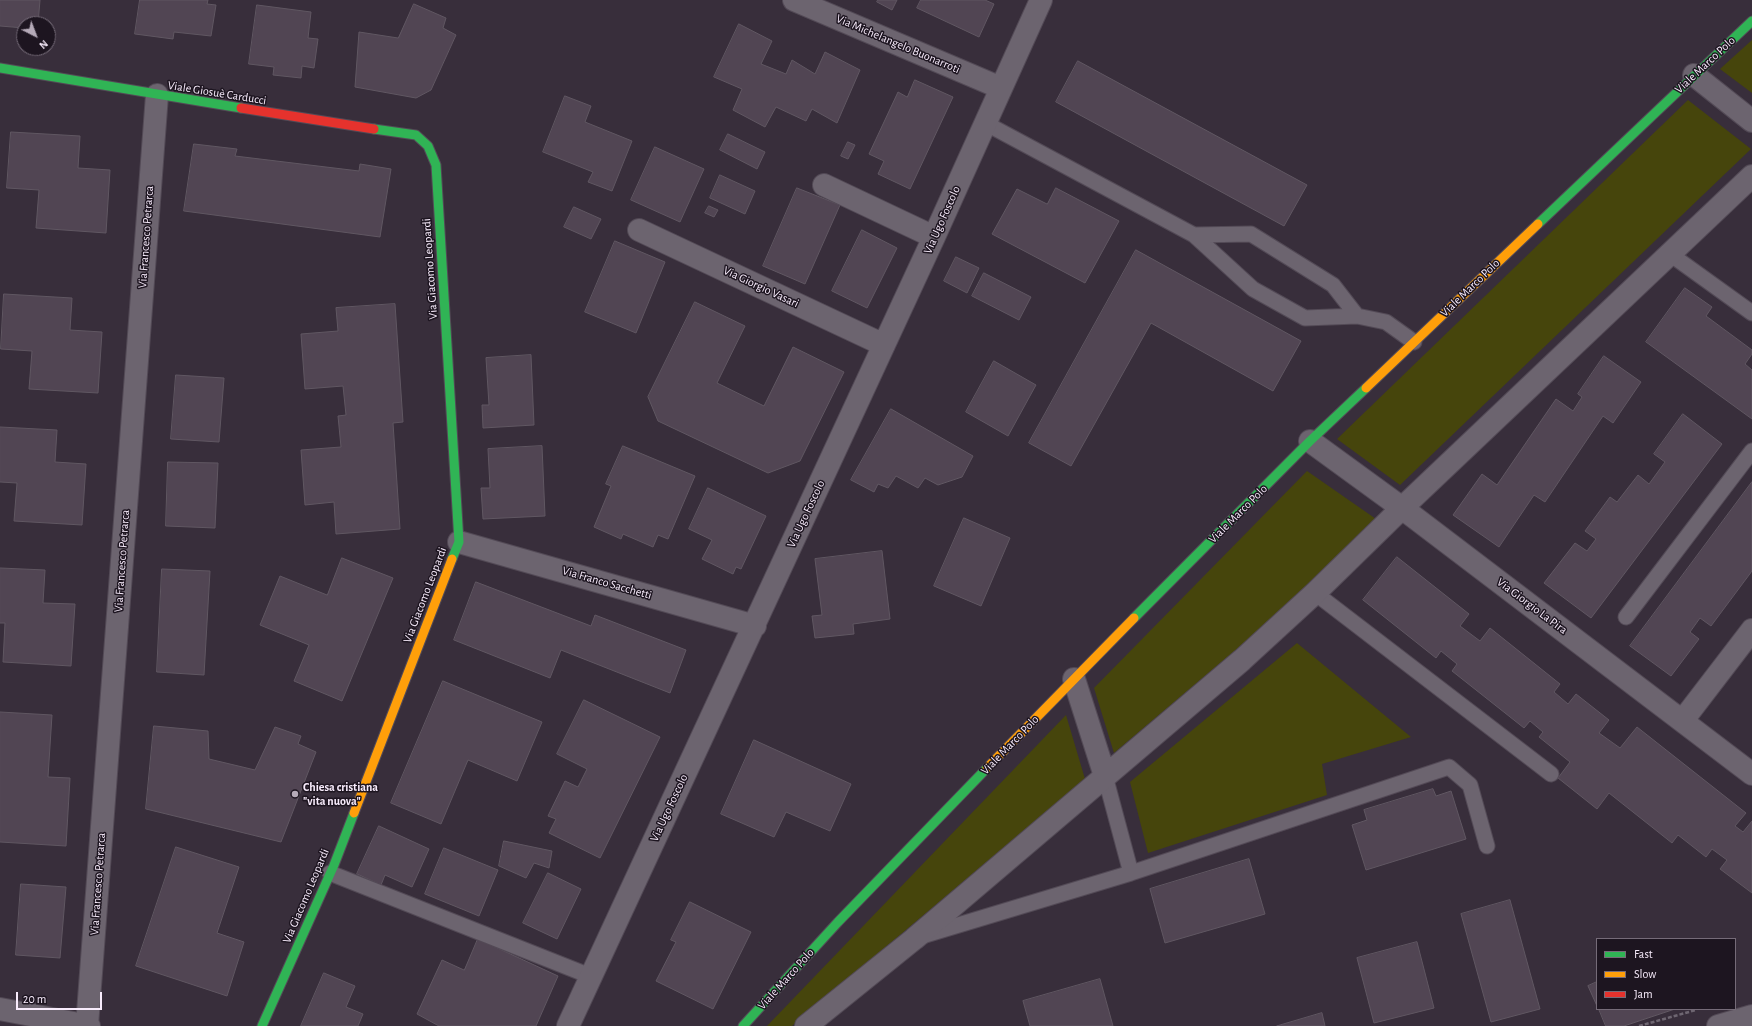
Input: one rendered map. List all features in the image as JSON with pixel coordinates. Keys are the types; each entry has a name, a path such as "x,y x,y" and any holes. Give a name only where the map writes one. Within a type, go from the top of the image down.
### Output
{"street":[{"name":"Via Michelangelo Buonarroti","path":"794,0 1001,88"},
{"name":"Via Ugo Foscolo","path":"568,1026 590,976 755,626 1041,0"},
{"name":"Viale Marco Polo","path":"743,1026 838,922 1074,679 1310,441 1752,21"},
{"name":"Viale Giosuè Carducci","path":"0,68 157,95 416,135 428,146"},
{"path":"1694,75 1752,121"},
{"name":"Via Francesco Petrarca","path":"88,1026 157,95"},
{"name":"Via Giacomo Leopardi","path":"262,1026 330,873 459,542 436,165 428,146"},
{"path":"806,1026 914,939 1242,660 1315,593 1402,508 1752,176"},
{"path":"824,185 934,237"},
{"name":"Via Giorgio Vasari","path":"638,230 884,345"},
{"name":"Via Giorgio La Pira","path":"1310,441 1402,508 1683,720 1752,774"},
{"name":"Via Franco Sacchetti","path":"459,542 755,626"},
{"path":"1683,720 1752,630"},
{"path":"1074,679 1105,776"},
{"path":"0,1009 88,1026"},
{"path":"1724,1025 1752,1016"}],"lane":[{"path":"985,123 1194,235 1253,290 1304,318 1357,316 1386,322 1414,342"},
{"path":"1194,235 1251,234 1333,285 1357,316"},
{"path":"1670,254 1752,313"},
{"path":"1626,617 1752,451"},
{"path":"1315,593 1551,774"},
{"path":"914,939 1131,873 1449,768 1470,786 1487,846"},
{"path":"1105,776 1131,873"},
{"path":"330,873 590,976"}],"path":[{"path":"1639,1026 1696,1010"}],"shaded area":[{"path":"1752,40 1752,93 1720,69"},
{"path":"1688,100 1751,149 1400,485 1337,439"},
{"path":"1307,471 1376,519 1277,615 1114,753 1094,688"},
{"path":"1297,643 1411,737 1322,764 1327,795 1148,853 1130,782"},
{"path":"1066,715 1085,779 792,1026 767,1026"}],"building":[{"path":"0,0 40,0 39,16 16,16 16,27 0,26"},
{"path":"140,0 208,0 207,4 216,5 211,36 174,32 173,39 135,34"},
{"path":"878,0 897,0 892,10 877,2"},
{"path":"921,0 985,0 994,4 979,37 917,8"},
{"path":"414,4 446,18 443,28 456,35 431,90 416,98 355,87 359,32 398,38"},
{"path":"257,5 311,12 308,38 318,39 314,68 302,66 301,78 273,75 274,67 249,64"},
{"path":"739,24 772,41 761,64 786,74 792,60 815,74 825,52 860,70 837,123 812,109 806,121 776,107 765,127 733,110 742,89 714,77"},
{"path":"1078,61 1307,185 1284,226 1056,102"},
{"path":"915,80 953,97 910,189 878,174 884,161 869,154 898,92 907,97"},
{"path":"565,96 591,106 585,122 632,141 612,191 588,182 593,172 543,152"},
{"path":"11,132 80,136 78,168 110,170 106,233 36,228 39,190 7,188"},
{"path":"728,134 765,152 757,169 720,150"},
{"path":"848,142 855,145 848,159 841,156"},
{"path":"194,144 237,149 235,156 359,171 360,164 391,169 380,237 184,211"},
{"path":"655,147 704,169 680,222 631,200"},
{"path":"720,175 755,191 745,214 710,198"},
{"path":"797,188 840,205 805,284 763,266"},
{"path":"1056,188 1119,221 1085,283 992,234 1017,189 1047,204"},
{"path":"709,206 718,210 714,217 705,213"},
{"path":"574,207 601,219 591,239 564,227"},
{"path":"862,230 897,248 867,308 832,291"},
{"path":"615,241 665,262 636,333 585,312"},
{"path":"1136,250 1301,341 1273,391 1151,323 1071,466 1029,443"},
{"path":"956,257 979,268 967,293 944,281"},
{"path":"984,273 1031,297 1019,320 972,296"},
{"path":"1685,288 1712,307 1706,316 1752,350 1752,354 1745,364 1752,370 1752,419 1646,342"},
{"path":"4,294 72,298 70,330 102,332 98,393 29,389 32,351 1,349"},
{"path":"695,302 745,326 717,383 764,406 793,347 844,372 800,461 768,473 658,421 648,397"},
{"path":"395,304 403,422 393,423 400,529 336,534 334,502 305,505 301,450 341,447 338,416 346,415 343,386 305,389 301,334 338,331 336,308"},
{"path":"531,355 534,425 483,428 482,405 489,405 486,358"},
{"path":"1604,356 1641,382 1613,423 1603,416 1545,502 1534,495 1499,547 1453,515 1482,474 1497,485 1556,399 1573,411 1582,397 1578,394"},
{"path":"994,361 1036,385 1008,436 966,412"},
{"path":"176,375 224,378 219,442 171,439"},
{"path":"891,409 973,456 962,477 938,485 925,478 918,488 896,476 888,488 878,484 874,492 851,480"},
{"path":"1683,414 1722,444 1591,618 1544,583 1575,543 1587,551 1596,539 1585,531 1610,497 1617,502 1638,475 1649,484 1665,462 1654,454"},
{"path":"0,427 57,430 55,462 86,464 82,525 14,521 17,483 0,482"},
{"path":"542,446 545,516 483,519 481,488 490,488 488,449"},
{"path":"623,446 695,476 668,539 658,535 653,547 623,534 621,539 594,527 611,486 606,484"},
{"path":"168,462 218,463 215,528 166,526"},
{"path":"1752,482 1752,571 1711,626 1700,618 1690,632 1699,639 1671,676 1630,646"},
{"path":"708,488 766,516 741,569 736,567 733,574 702,559 712,540 689,529"},
{"path":"964,518 1010,538 981,606 934,586"},
{"path":"882,551 890,619 853,624 854,634 815,638 812,616 822,615 815,559"},
{"path":"1397,557 1469,614 1460,626 1480,641 1490,628 1560,684 1554,692 1568,704 1576,694 1609,720 1599,733 1620,748 1637,727 1746,813 1735,826 1743,832 1752,821 1752,893 1720,869 1727,860 1712,849 1706,857 1678,835 1672,843 1609,793 1597,809 1558,778 1570,762 1539,737 1543,732 1530,721 1524,728 1452,671 1457,664 1441,651 1436,658 1363,600"},
{"path":"342,558 393,578 342,701 294,681 309,645 260,625 280,576 327,595"},
{"path":"0,568 45,570 43,603 75,604 71,666 3,662 5,623 0,623"},
{"path":"162,569 210,571 204,675 157,672"},
{"path":"476,582 591,626 595,615 686,650 670,693 561,650 550,678 454,640"},
{"path":"443,681 542,722 517,781 468,760 441,824 391,803"},
{"path":"584,700 660,737 600,858 549,833 556,819 548,816 565,781 578,787 587,769 557,754"},
{"path":"0,712 52,715 48,777 70,778 66,846 0,842"},
{"path":"154,726 208,731 209,759 255,770 275,727 301,736 298,744 316,752 281,842 146,809"},
{"path":"754,740 851,784 830,831 786,812 774,837 721,814"},
{"path":"1433,789 1436,796 1451,791 1466,839 1366,870 1352,825 1367,820 1364,810"},
{"path":"379,826 429,849 412,887 385,875 381,885 357,874"},
{"path":"504,841 552,851 549,868 534,863 526,878 499,866"},
{"path":"176,847 239,867 217,933 244,942 227,996 136,966"},
{"path":"444,848 498,870 479,916 425,894"},
{"path":"1249,859 1265,914 1165,943 1150,889"},
{"path":"548,873 581,889 557,939 523,923"},
{"path":"21,884 66,887 60,958 16,955"},
{"path":"1510,900 1540,1009 1491,1022 1461,914"},
{"path":"690,902 751,932 713,1009 656,981 676,942 671,940"},
{"path":"478,939 558,976 536,1026 439,1026 417,1014 442,960 464,970"},
{"path":"1417,942 1434,1008 1374,1023 1357,958"},
{"path":"324,973 355,986 346,1007 363,1014 358,1026 301,1026"},
{"path":"1100,979 1113,1026 1030,1026 1023,1001"},
{"path":"1596,982 1596,1004 1588,986"},
{"path":"1599,1010 1672,1010 1624,1026 1606,1026"},
{"path":"1322,1013 1325,1026 1277,1026"}],"traffic: fast":[{"path":"1538,224 1752,21"},
{"path":"0,68 241,108"},
{"path":"374,129 416,135 428,146 436,165 459,542 452,559"},
{"path":"1134,618 1310,441 1366,388"},
{"path":"743,1026 838,922 987,768"},
{"path":"262,1026 334,865 354,813"}],"traffic: slow":[{"path":"1366,388 1538,224"},
{"path":"354,813 452,559"},
{"path":"987,768 1134,618"}],"traffic: jam":[{"path":"241,108 374,129"}],"place":[{"name":"Chiesa cristiana \"vita nuova\"","path":"295,794"}]}
